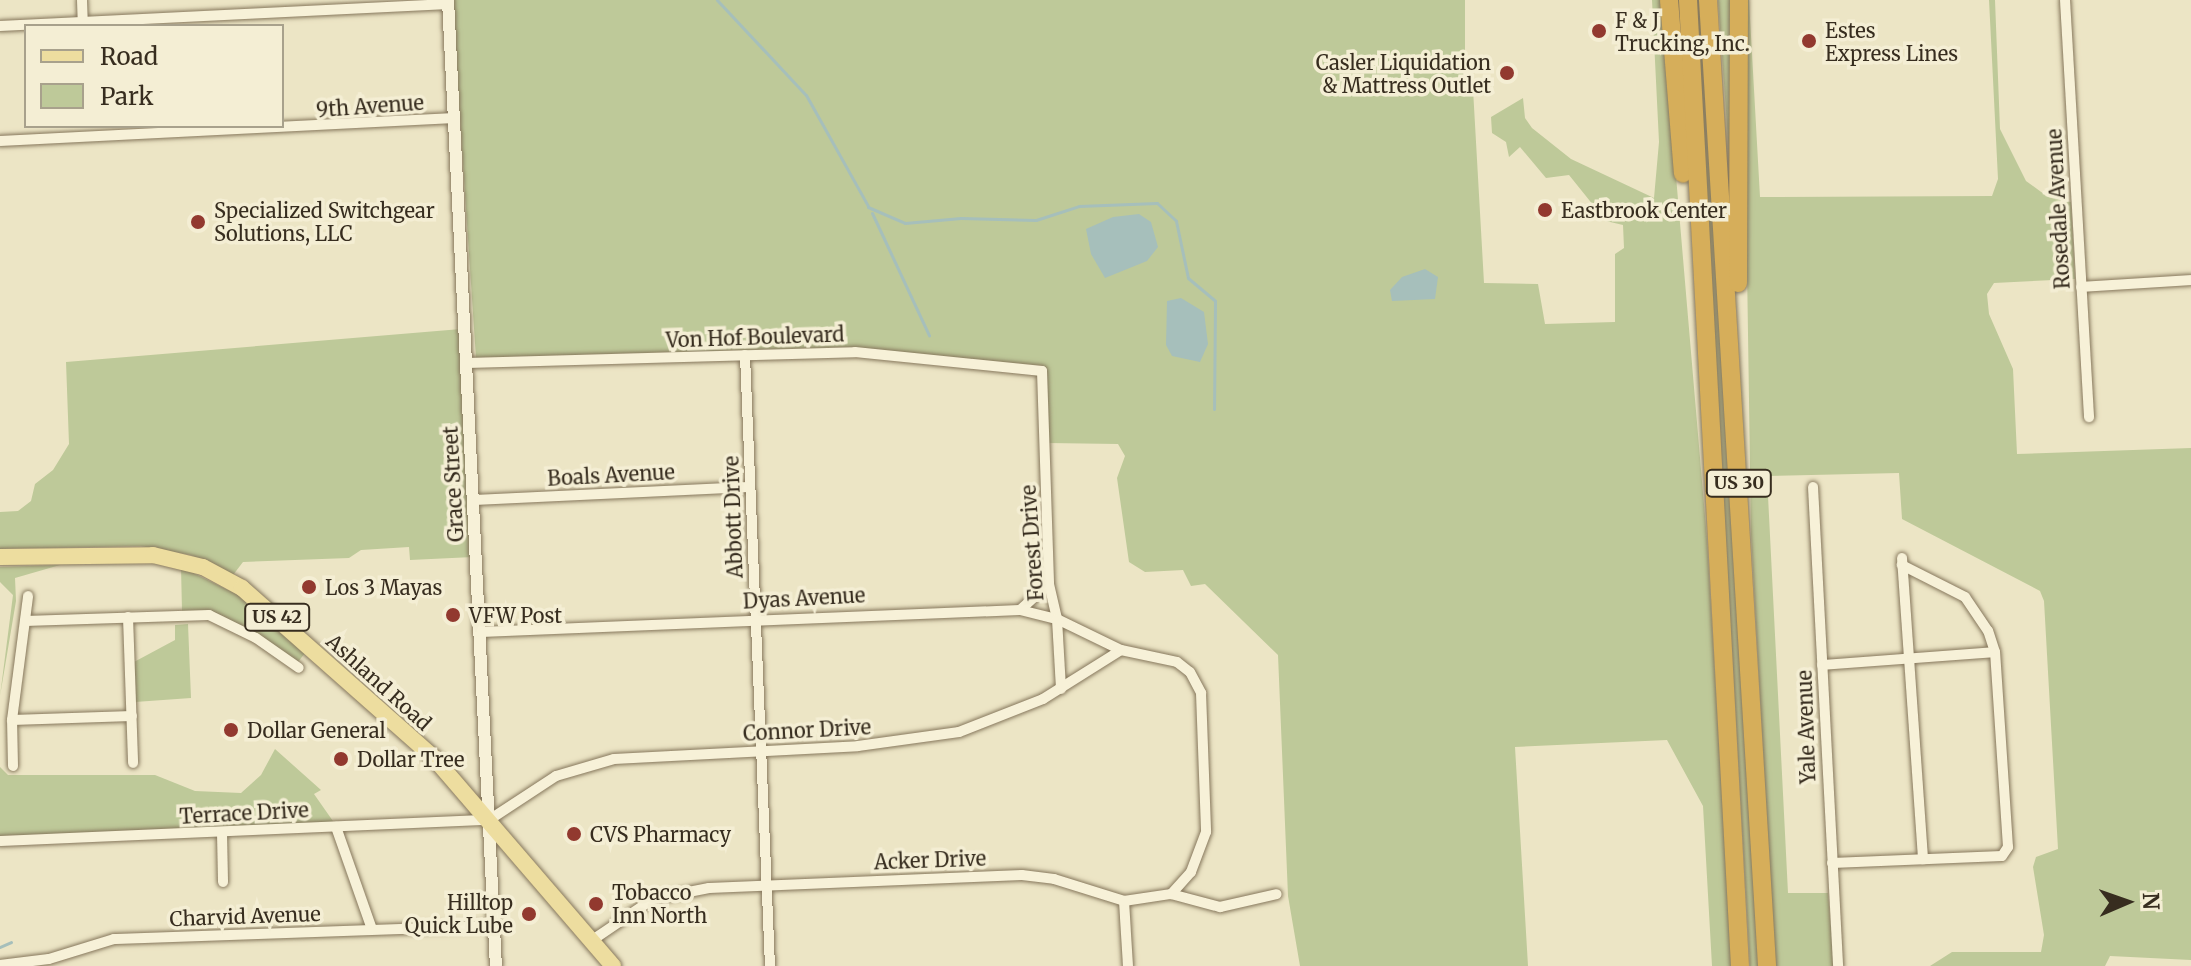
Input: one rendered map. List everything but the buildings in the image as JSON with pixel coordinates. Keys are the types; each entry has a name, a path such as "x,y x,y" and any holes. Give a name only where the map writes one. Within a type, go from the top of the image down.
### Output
{"highway":[{"path":"1669,0 1712,483"},
{"name":"US 30","path":"1688,0 1740,966"},
{"name":"US 30","path":"1708,0 1767,966"},
{"path":"1739,0 1738,304 1746,478 1741,509"}],"main road":[{"name":"Ashland Road","path":"0,557 153,555 203,567 234,583 409,735 489,820 613,966"}],"street":[{"path":"82,0 83,23"},
{"name":"Rosedale Avenue","path":"2065,0 2089,417"},
{"path":"55,24 448,2"},
{"name":"Grace Street","path":"448,2 496,966"},
{"path":"0,26 24,25"},
{"name":"9th Avenue","path":"284,127 454,118"},
{"name":"9th Avenue","path":"0,141 257,128"},
{"path":"2081,287 2191,280"},
{"name":"Von Hof Boulevard","path":"467,363 876,353 1042,371"},
{"name":"Abbott Drive","path":"745,355 770,966"},
{"name":"Forest Drive","path":"1042,371 1049,584 1057,619 1121,650 1177,662 1195,678 1201,693 1205,838 1191,872 1171,894"},
{"name":"Boals Avenue","path":"474,500 749,487"},
{"name":"Yale Avenue","path":"1813,487 1838,966"},
{"path":"1832,863 1923,859 2007,853 1995,652 1986,625 1965,597 1902,562 1923,859"},
{"path":"1020,610 1049,584"},
{"path":"13,766 12,720 28,596"},
{"name":"Dyas Avenue","path":"481,632 756,618 1020,610 1057,619"},
{"path":"25,621 128,617 219,618 299,668"},
{"path":"128,617 133,763"},
{"path":"1057,619 1061,689"},
{"name":"Connor Drive","path":"489,820 545,782 589,764 640,755 761,750 942,736 1004,717 1061,689 1121,650"},
{"path":"1822,665 1907,656 1995,652"},
{"path":"12,720 132,716"},
{"name":"Terrace Drive","path":"0,841 489,820"},
{"path":"336,827 372,929"},
{"path":"222,833 223,882"},
{"name":"Acker Drive","path":"591,941 630,910 668,894 767,885 1022,875 1054,879 1124,901 1171,894 1213,907 1277,894"},
{"path":"1124,901 1128,966"},
{"name":"Charvid Avenue","path":"0,965 49,959 106,940 495,926"}],"green space":[{"path":"452,0 1465,0 1465,62 1473,89 1484,283 1538,284 1545,324 1615,322 1615,254 1624,248 1623,225 1606,221 1569,175 1546,178 1520,147 1509,157 1506,142 1492,133 1491,117 1523,98 1525,118 1532,128 1571,159 1654,198 1659,142 1652,0 1661,0 1707,540 1732,966 1712,966 1703,806 1667,740 1515,747 1528,966 1300,966 1288,896 1278,655 1205,584 1191,586 1183,570 1145,572 1129,562 1117,478 1125,456 1118,444 1048,443 1045,366 847,347 476,358"},
{"path":"1695,0 1701,0 1758,966 1750,966"},
{"path":"1718,0 1734,0 1731,182 1726,111"},
{"path":"1743,0 1749,0 1760,197 1992,196 1998,179 1989,0 1995,0 2000,129 2026,181 2048,197 2071,202 2075,279 1994,283 1987,294 1989,314 2013,369 2017,454 2191,448 2191,960 2110,956 2105,966 1930,966 1952,952 2041,952 2044,935 2033,867 2036,857 2058,849 2044,601 2040,591 1902,519 1899,473 1767,476 1788,893 1828,893 1834,966 1775,966 1751,534"},
{"path":"461,329 473,557 410,560 409,547 361,550 349,558 243,562 233,575 191,555 141,546 0,549 0,512 18,511 31,501 35,484 53,470 69,444 66,362"},
{"path":"60,565 15,578 16,601 0,696 13,595 0,582 0,567"},
{"path":"181,567 238,595 305,653 298,662 223,616 182,611"},
{"path":"188,624 191,698 135,702 134,662 175,640 175,625"},
{"path":"275,749 321,790 314,794 335,824 0,836 0,767 8,775 155,775 195,791 241,793 261,775"}],"water":[{"path":"1139,214 1151,222 1158,247 1147,261 1105,278 1091,254 1086,229 1113,217"},
{"path":"1425,269 1438,277 1435,299 1392,301 1390,290 1402,277"},
{"path":"1181,298 1204,312 1208,344 1200,362 1172,356 1166,345 1167,301"}],"waterway":[{"path":"717,0 806,95 868,206"},
{"path":"868,207 905,223 961,218 1036,220 1079,206 1157,203 1176,221 1188,278 1215,301 1214,409"},
{"path":"872,213 929,335"},
{"path":"0,947 11,942"}],"place":[{"name":"F & J Trucking, Inc.","path":"1599,31"},
{"name":"Estes Express Lines","path":"1809,41"},
{"name":"Casler Liquidation & Mattress Outlet","path":"1507,73"},
{"name":"Eastbrook Center","path":"1545,210"},
{"name":"Specialized Switchgear Solutions, LLC","path":"198,222"},
{"name":"Los 3 Mayas","path":"309,587"},
{"name":"VFW Post","path":"453,615"},
{"name":"Dollar General","path":"231,730"},
{"name":"Dollar Tree","path":"341,759"},
{"name":"CVS Pharmacy","path":"574,834"},
{"name":"Tobacco Inn North","path":"596,904"},
{"name":"Hilltop Quick Lube","path":"529,914"}]}
